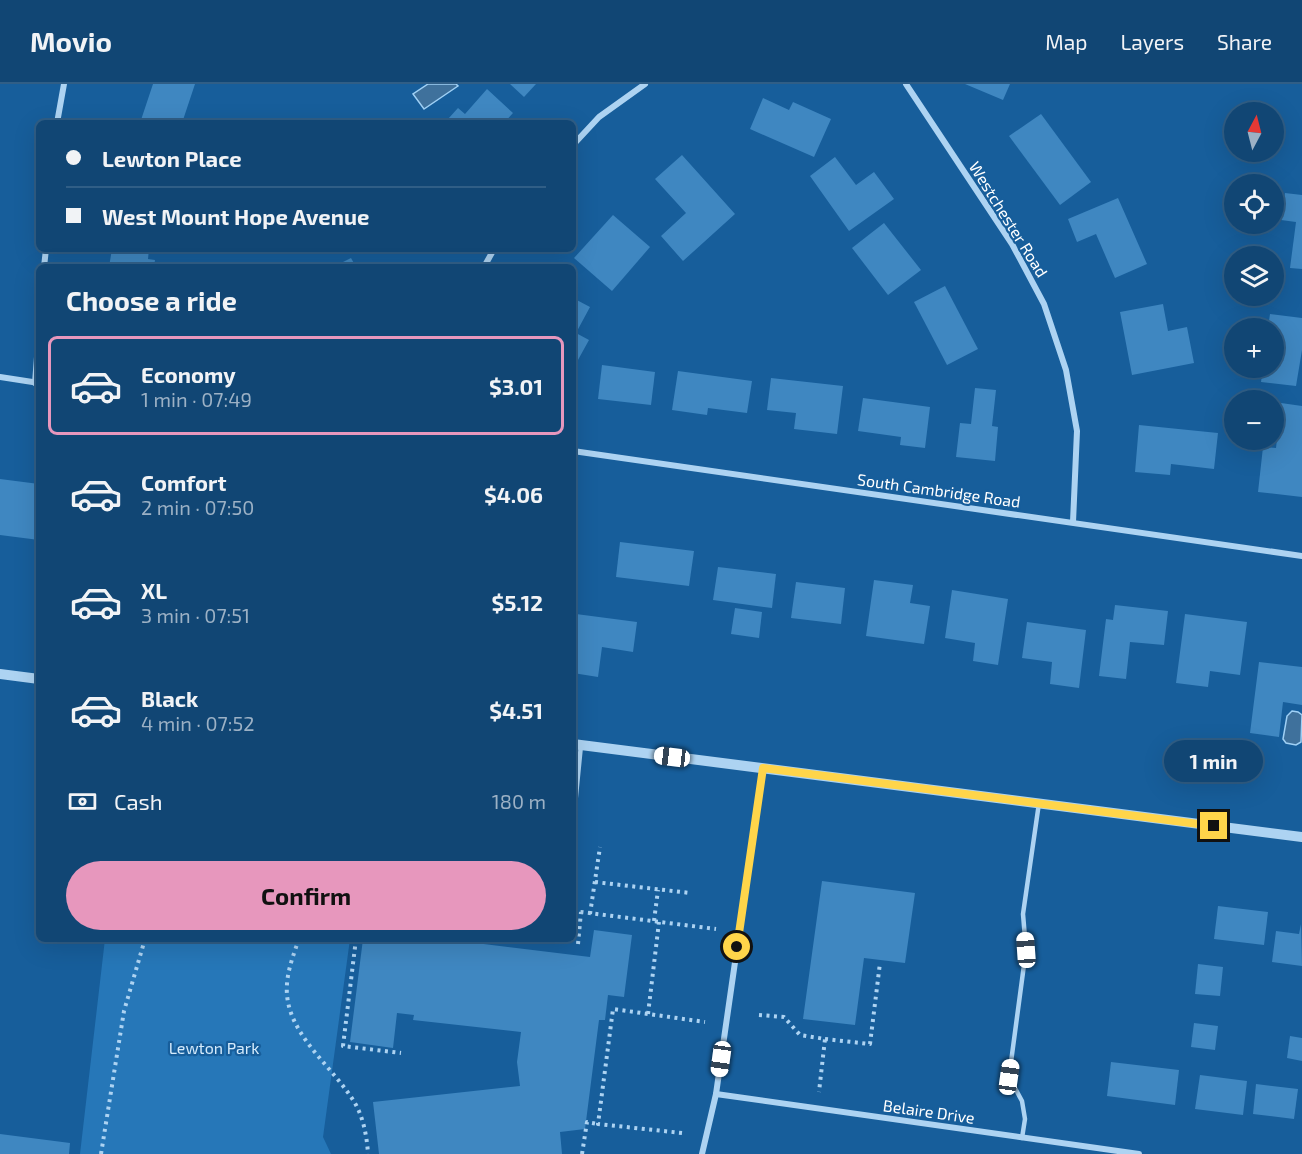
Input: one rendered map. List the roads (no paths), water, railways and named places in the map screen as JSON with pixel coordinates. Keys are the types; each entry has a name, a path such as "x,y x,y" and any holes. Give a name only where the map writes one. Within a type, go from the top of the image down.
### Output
{"street":[{"path":"58,120 64,84"},
{"path":"576,142 598,117 645,84"},
{"name":"Westchester Road","path":"906,84 1012,244 1044,304 1066,370 1077,431 1073,522"},
{"path":"0,377 36,383"},
{"name":"South Cambridge Road","path":"576,451 1302,556"},
{"path":"0,674 36,679"},
{"path":"577,745 1302,837"},
{"path":"702,1154 716,1094 763,768"},
{"name":"Belaire Drive","path":"716,1094 1138,1154"}],"lane":[{"path":"576,765 577,745"},
{"path":"1023,1138 1025,1119 1022,1101 1009,1077 1026,950 1023,914 1039,803"}],"park label":[{"name":"Lewton Park","path":"214,1047"}]}
